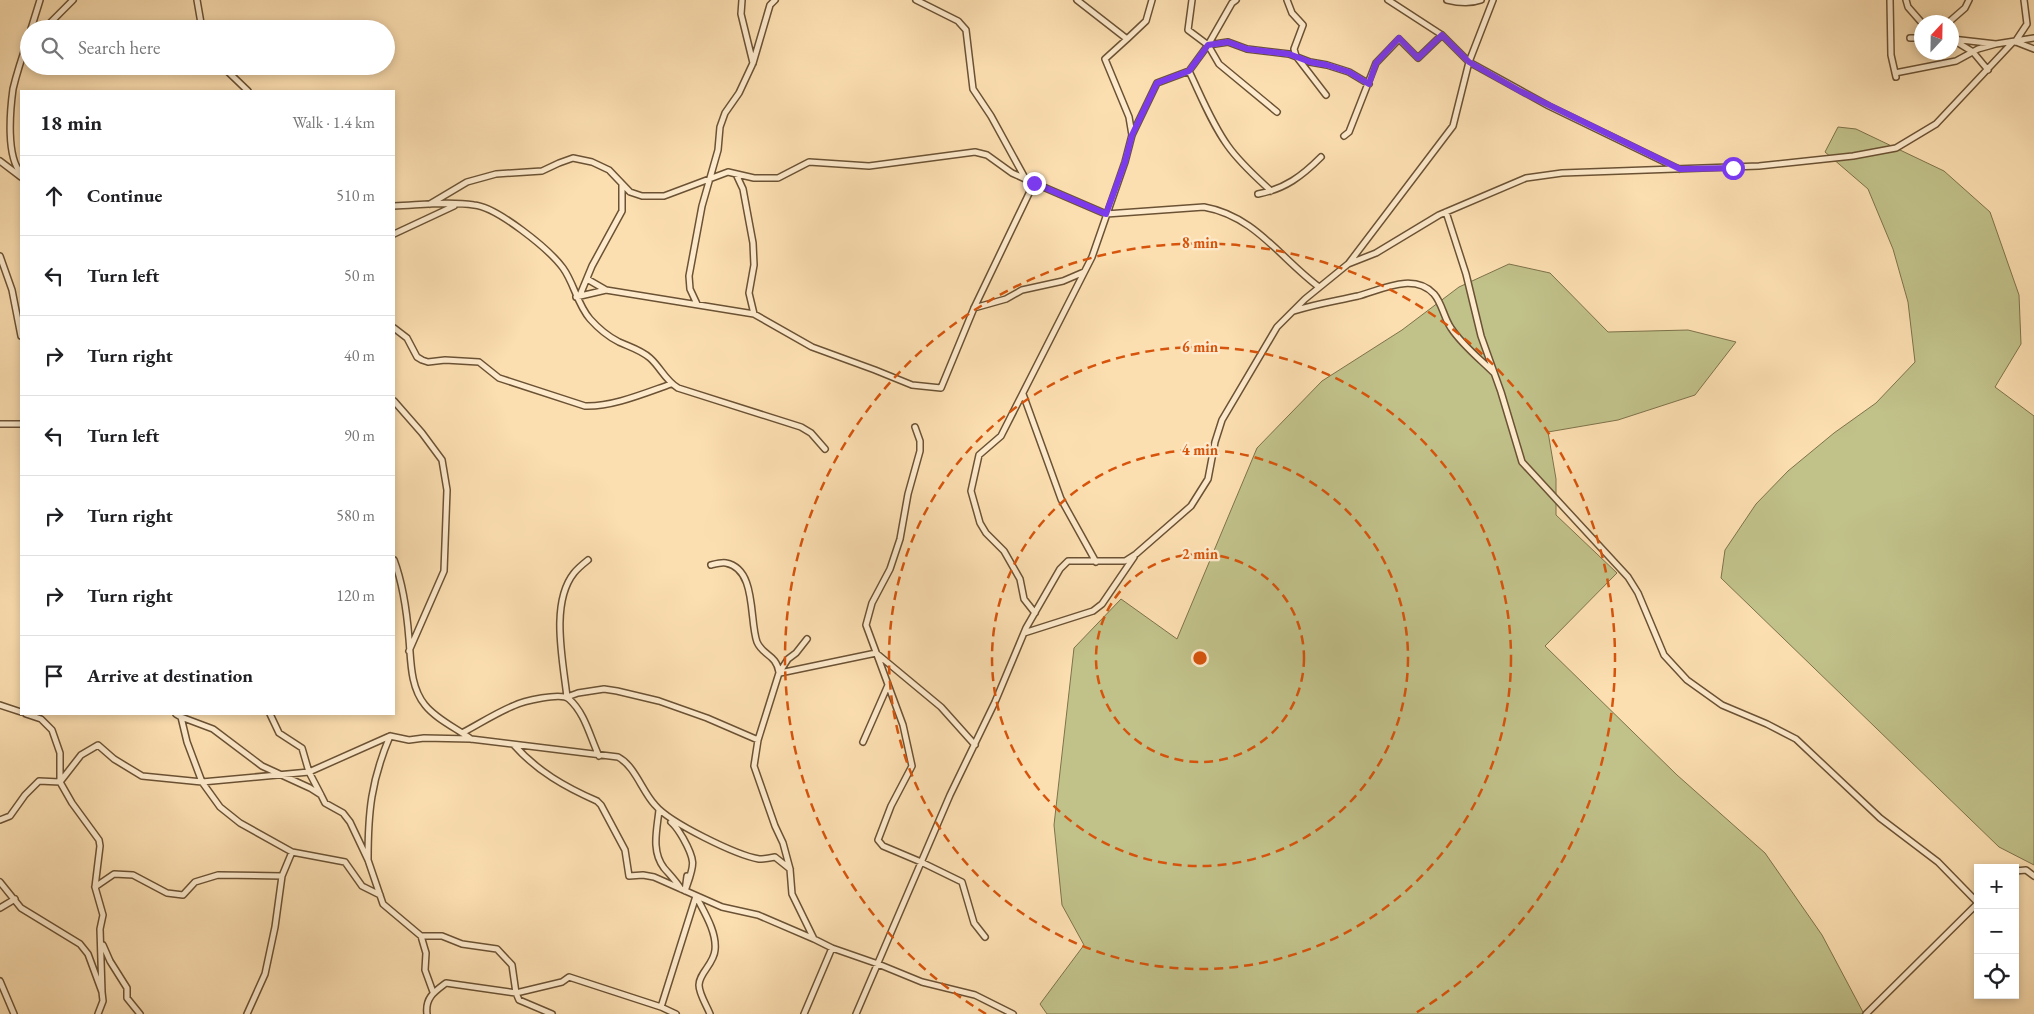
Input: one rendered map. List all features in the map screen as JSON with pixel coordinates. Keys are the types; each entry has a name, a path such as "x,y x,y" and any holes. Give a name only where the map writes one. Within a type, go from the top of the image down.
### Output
{"street":[{"path":"34,20 40,0"},
{"path":"53,20 73,0"},
{"path":"197,0 200,20"},
{"path":"742,0 741,14 753,63"},
{"path":"697,304 690,289 689,276 702,206 712,177 718,150 718,135 722,120 739,93 753,63 770,5 775,0"},
{"path":"916,0 958,20 966,30 973,89 991,116 1025,179"},
{"path":"1077,0 1127,39"},
{"path":"1132,135 1129,117 1105,59 1146,22 1152,0"},
{"path":"1192,0 1188,30 1208,45 1219,64 1277,112"},
{"path":"1035,613 1024,599 1020,579 1004,552 986,533 980,523 970,491 979,455 1001,436 1084,272 1098,242 1125,162 1132,135 1157,83 1189,71 1208,45 1232,3 1236,0"},
{"path":"1287,0 1292,13 1303,25 1294,49 1296,56 1326,95"},
{"path":"1388,0 1442,35 1469,62 1548,106 1680,169"},
{"path":"1447,0 1457,3 1481,0"},
{"path":"856,1014 950,795 1012,665 1024,633 1060,569 1068,562 1125,561 1136,554 1192,506 1208,479 1215,442 1222,420 1277,327 1319,287 1348,264 1453,126 1469,62 1493,0"},
{"path":"1906,0 1915,15"},
{"path":"1958,15 1965,8 1969,0"},
{"path":"1348,264 1376,253 1446,212 1526,178 1562,174 1759,166 1853,156 1896,148 1936,124 2014,42 2027,24 2024,0"},
{"path":"1890,1 1891,55 1895,75 1956,61 1973,52 1996,44"},
{"path":"1344,136 1349,132 1376,63 1399,38 1418,58 1442,35"},
{"path":"1959,40 1996,44 2034,38"},
{"path":"1208,45 1228,42 1247,49 1289,54 1349,72 1369,84"},
{"path":"2014,42 2034,49"},
{"path":"1959,43 1973,52 1988,70"},
{"path":"20,65 13,90 11,133 13,156 20,173"},
{"path":"1189,71 1228,146 1241,162 1257,175 1271,191"},
{"path":"231,75 247,90"},
{"path":"430,204 467,182 496,174 542,171 573,158 592,162 609,170 630,192 642,196 664,196 728,172 754,178 778,178 809,162 869,166 975,152 987,155 1012,173 1106,214 1204,207 1218,209 1255,228 1303,275 1319,287"},
{"path":"1258,194 1271,191 1297,179 1321,158"},
{"path":"0,162 20,174"},
{"path":"736,174 743,189 753,243 754,265 750,293 754,314"},
{"path":"578,296 606,290 754,314 812,347 876,370 912,386 941,388 974,308 1034,183"},
{"path":"578,296 622,211 622,185"},
{"path":"395,206 430,204 475,205 517,227 550,254 564,269 588,318 601,330 618,341 642,352 651,359 671,384 678,388 801,427 810,433 825,449"},
{"path":"395,234 457,204"},
{"path":"1446,212 1466,274 1481,336 1495,374 1522,462 1628,577 1638,593 1664,654 1687,680 1722,705 1767,724 1796,739 1880,818 1938,862 1978,903 1866,1014"},
{"path":"0,256 12,290 20,331"},
{"path":"974,308 1006,299 1022,290 1063,281 1084,272"},
{"path":"587,279 606,290"},
{"path":"1294,311 1317,303 1365,294 1387,286 1405,283 1422,286 1435,294 1450,328 1495,374"},
{"path":"395,329 407,338 417,357 422,360 428,362 445,360 479,362 499,378 585,406 636,396 671,384"},
{"path":"1023,394 1061,499 1096,562"},
{"path":"395,402 422,433 442,460 447,490 444,571 409,651"},
{"path":"0,424 20,424"},
{"path":"915,427 920,441 920,451 908,494 900,539 890,569 872,603 866,625 906,736 912,766 890,806 878,840 883,846 962,882 974,923 985,937"},
{"path":"1024,633 1093,611 1102,604 1136,554"},
{"path":"588,560 573,574 563,597 559,618 567,697 584,718 599,756"},
{"path":"395,563 399,573 409,638 410,660 418,693 424,704 471,739"},
{"path":"711,565 726,563 736,567 744,577 758,644 776,660 779,673"},
{"path":"807,639 796,653 788,659 779,673 758,740 754,766 775,826 783,842 790,869 792,894 814,939"},
{"path":"779,673 876,653"},
{"path":"876,653 941,707 975,745"},
{"path":"864,742 888,685"},
{"path":"462,733 515,705 559,695 567,697 578,693 604,689 659,701 707,718 758,740"},
{"path":"0,705 20,712"},
{"path":"29,715 41,719 52,730 60,753 60,782 72,803 99,840 100,846 94,888 103,915 100,930 103,1001 98,1014"},
{"path":"270,715 279,733 302,748 309,772 325,802 343,813 350,822 368,860 383,904 421,936 426,953 426,970 433,992"},
{"path":"178,716 213,729 262,766 321,795"},
{"path":"178,716 202,782 220,807 240,823 292,852 345,862 362,886 380,895"},
{"path":"60,782 81,754 98,745 114,759 142,776 202,782 283,776 309,772 390,736 409,740 424,738 471,739 618,757 622,759 659,810 678,828 691,850 692,870 683,890"},
{"path":"368,860 368,814 372,791 390,736"},
{"path":"514,745 526,759 552,779 597,801 601,805 625,850 629,876 643,875 654,877 722,907 758,915 832,948 922,982 975,995 1013,1014"},
{"path":"0,820 10,816 25,795 39,781 60,782"},
{"path":"659,810 656,844 658,856 664,867 683,890"},
{"path":"667,818 736,852 761,859 775,857 790,869"},
{"path":"247,1014 265,974 275,927 282,876 292,852"},
{"path":"2019,870 2026,870 2034,876"},
{"path":"94,888 114,874 133,875 167,892 183,894 195,882 218,875 282,876"},
{"path":"683,890 687,876"},
{"path":"0,882 21,908 80,944 88,954 102,992"},
{"path":"661,1007 696,896"},
{"path":"696,896 712,928 716,950 711,965 702,976 699,985 710,1014"},
{"path":"0,908 15,899"},
{"path":"421,936 442,936 462,944 497,949 512,965 516,992 520,1000 552,1014"},
{"path":"101,942 110,961 127,988 127,998 140,1014"},
{"path":"804,1014 832,948"},
{"path":"427,1014 426,1004 433,992 446,983 516,992 562,982 569,977 661,1007 676,1014"},
{"path":"0,981 2,992 14,1014"}],"green space":[{"path":"1838,127 1856,129 1944,171 1990,212 2019,295 2021,344 1995,387 2034,416 2034,865 1999,847 1721,578 1725,550 1756,504 1788,471 1834,433 1876,403 1915,362 1908,302 1893,249 1868,189 1825,152"},
{"path":"1509,264 1550,273 1608,332 1688,330 1736,342 1695,395 1618,420 1548,432 1556,479 1556,515 1617,573 1545,646 1677,775 1765,853 1822,935 1864,1014 1047,1014 1040,1004 1084,945 1062,905 1054,825 1074,648 1121,599 1177,639 1257,448 1322,381 1402,330 1459,287"}],"route":[{"path":"1034,183 1106,214 1125,162 1132,135 1157,83 1189,71 1208,45 1228,42 1247,49 1289,54 1310,62 1349,72 1369,84 1376,63 1399,38 1418,58 1442,35 1469,62 1520,91 1680,169 1733,168"}]}
